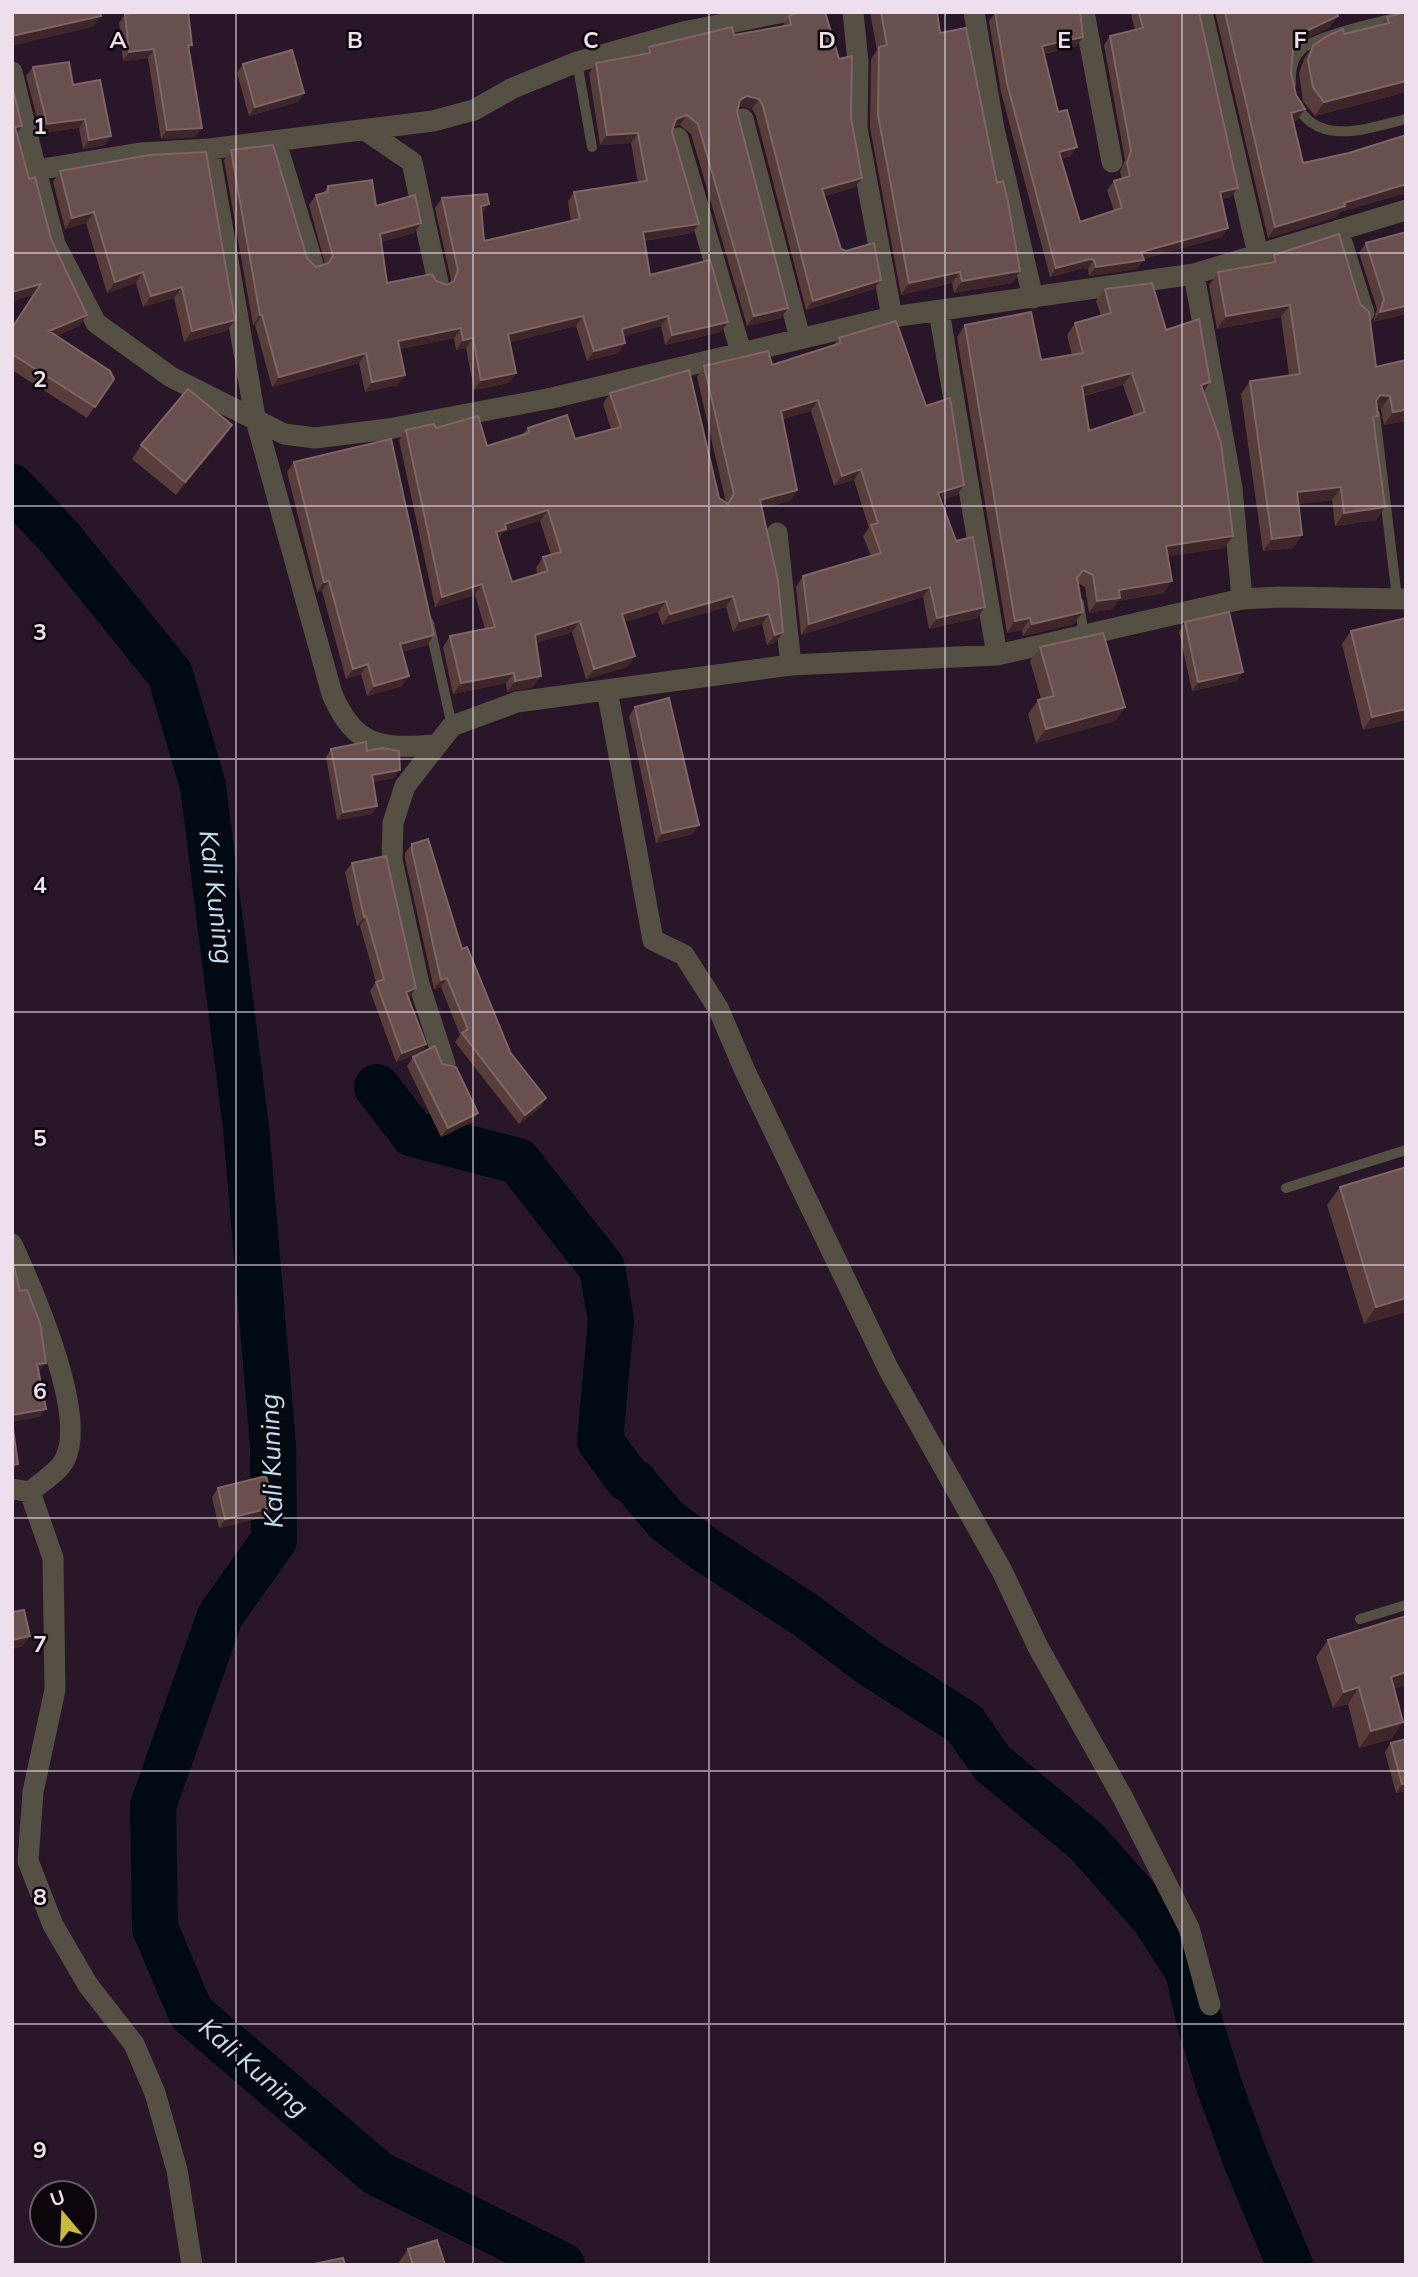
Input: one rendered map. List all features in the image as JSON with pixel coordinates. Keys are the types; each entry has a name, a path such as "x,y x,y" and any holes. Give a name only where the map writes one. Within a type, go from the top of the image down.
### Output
{"street":[{"path":"36,170 140,153 276,142 433,121 474,110 513,88 680,22 784,12"},
{"path":"853,12 858,62 857,128 892,317"},
{"path":"974,12 994,129 1033,298"},
{"path":"1084,12 1112,162"},
{"path":"1202,12 1258,254"},
{"path":"12,72 55,244 96,323 171,377 284,433 315,438 389,435 552,398 687,372 741,352 892,317 1194,274 1406,210"},
{"path":"743,119 800,338"},
{"path":"365,130 412,162 438,282"},
{"path":"678,138 741,352"},
{"path":"276,142 313,264"},
{"path":"209,149 255,417 332,694 343,720 363,738 406,747 435,745"},
{"path":"1338,230 1364,313"},
{"path":"1194,274 1232,488 1242,599"},
{"path":"939,311 997,655"},
{"path":"777,533 791,665"},
{"path":"446,1064 419,984 392,860 393,822 405,786 452,726 517,702 791,665 997,655 1242,599 1401,598"},
{"path":"607,690 653,940 684,955 718,1008 745,1070 895,1381 1002,1571 1038,1647 1123,1798 1189,1928 1210,2005"},
{"path":"12,1244 22,1289 55,1351 68,1416 69,1440 65,1460 21,1490 53,1558 55,1690 33,1792 28,1861 53,1925 88,1985 134,2044 155,2093 177,2170 192,2265"}],"lane":[{"path":"1406,15 1317,41 1302,49 1294,59 1290,74 1296,106 1318,128 1355,132 1406,119"},
{"path":"577,62 592,147"},
{"path":"1375,414 1401,598"},
{"path":"1077,589 1084,636"},
{"path":"427,613 452,726"},
{"path":"1286,1188 1406,1150"},
{"path":"1360,1619 1406,1605"}],"building":[{"path":"12,12 100,12 101,16 12,36"},
{"path":"188,12 192,45 188,45 202,128 167,130 154,49 129,52 125,14"},
{"path":"797,12 825,12 839,59 852,56 851,118 862,178 822,189 841,249 846,251 874,243 881,280 813,301 763,106 759,99 747,96 740,100 737,112 788,308 754,316 698,124 687,115 676,119 672,131 699,224 643,232 650,275 710,260 728,322 672,335 668,316 622,329 625,343 594,351 583,316 508,334 516,373 481,380 473,338 463,340 461,328 398,341 405,375 372,382 366,353 279,377 260,315 231,150 273,145 307,258 316,267 329,263 333,256 316,195 328,192 328,186 372,180 376,206 415,195 421,223 380,234 387,283 432,274 436,281 447,285 454,281 458,270 442,198 487,194 489,204 481,206 484,241 580,219 574,192 647,181 638,133 607,135 596,63 650,53 649,47 732,27 734,35 791,25 789,16"},
{"path":"881,12 937,12 940,33 966,28 997,183 1003,181 1020,271 962,281 960,272 909,283 878,115 879,47 887,45"},
{"path":"995,12 1080,12 1083,37 1042,46 1058,112 1067,110 1077,147 1059,152 1080,222 1122,208 1114,181 1130,176 1127,163 1131,151 1110,36 1143,28 1139,12 1199,12 1238,188 1220,192 1228,228 1141,252 1144,260 1096,267 1094,260 1090,259 1056,268 1007,83"},
{"path":"1225,12 1337,12 1338,16 1306,31 1293,49 1291,73 1296,95 1305,109 1291,113 1303,163 1349,153 1406,135 1406,184 1275,227"},
{"path":"1406,12 1406,81 1324,102 1313,87 1308,60 1313,46 1343,29 1344,34 1389,23 1387,17"},
{"path":"292,50 304,93 255,107 243,64"},
{"path":"69,62 73,85 100,80 111,136 89,140 85,119 47,124 33,67"},
{"path":"12,86 22,126 15,127 29,179 35,177 51,239 87,315 49,331 110,371 114,379 95,407 12,354 12,328 41,284 12,292"},
{"path":"206,152 235,320 192,331 182,287 151,296 143,272 115,282 94,212 72,218 60,171 149,155"},
{"path":"1406,232 1406,306 1380,312 1384,299 1366,243"},
{"path":"1339,234 1360,304 1369,312 1376,367 1406,360 1406,410 1393,412 1390,396 1380,395 1376,401 1378,416 1373,417 1385,507 1344,513 1341,487 1297,492 1302,535 1272,539 1250,381 1300,374 1290,305 1226,316 1218,272 1275,262 1274,255"},
{"path":"1152,283 1166,330 1199,319 1210,382 1201,385 1221,443 1233,536 1166,546 1172,581 1119,590 1120,598 1097,601 1093,575 1083,570 1077,578 1083,612 1032,624 1030,618 1015,621 965,325 1031,312 1041,360 1083,353 1075,323 1111,313 1105,289","holes":["1132,373 1145,412 1089,431 1082,386"]},
{"path":"896,321 926,406 950,398 964,485 938,493 956,541 973,537 985,607 937,618 930,587 809,624 803,576 881,553 871,525 878,523 861,469 842,476 818,400 781,411 797,490 760,500 778,581 783,632 775,635 769,614 740,621 733,596 670,614 666,601 622,614 635,656 594,669 580,621 535,635 541,676 515,681 514,673 461,683 450,636 495,627 482,584 442,597 406,430 434,424 436,428 478,416 487,446 529,433 528,428 567,415 575,439 621,427 610,393 689,370 719,498 728,504 734,494 704,366 768,351 772,365 841,343 839,338","holes":["548,510 561,552 543,557 548,571 512,582 496,532 506,529 505,524"]},
{"path":"188,389 232,425 185,482 141,445"},
{"path":"391,439 434,635 400,644 409,676 374,686 368,664 353,669 329,581 324,582 294,462"},
{"path":"1229,612 1243,672 1198,682 1185,622"},
{"path":"1406,618 1406,709 1372,717 1351,631"},
{"path":"1103,633 1125,707 1046,729 1038,700 1054,696 1040,647"},
{"path":"669,698 699,825 662,833 635,707"},
{"path":"366,742 367,751 383,748 399,751 400,770 372,775 377,806 343,812 331,749"},
{"path":"428,839 462,949 467,947 510,1052 546,1098 525,1115 462,1033 468,1029 447,978 441,980 412,850 412,844"},
{"path":"386,856 416,988 406,992 426,1044 402,1053 376,982 384,979 366,916 364,917 352,863"},
{"path":"435,1046 442,1064 456,1067 478,1113 448,1128 413,1057"},
{"path":"1406,1167 1406,1298 1376,1307 1340,1187"},
{"path":"12,1259 20,1291 27,1290 40,1323 46,1363 37,1364 46,1409 12,1415"},
{"path":"12,1422 18,1464 12,1465"},
{"path":"266,1476 274,1507 225,1519 218,1488"},
{"path":"24,1610 30,1636 12,1640 12,1612"},
{"path":"1406,1616 1406,1672 1391,1677 1403,1722 1371,1731 1359,1687 1344,1692 1328,1640"},
{"path":"1406,1739 1406,1783 1402,1784 1391,1743"},
{"path":"437,2240 445,2265 413,2265 408,2249"},
{"path":"343,2258 345,2265 309,2265"}],"waterway":[{"name":"Kali Kuning","path":"12,487 60,538 170,674 203,786 246,1128 273,1445 274,1540 220,1616 153,1806 155,1928 191,2013 377,2173 562,2265"},
{"path":"377,1087 413,1134 518,1161 602,1268 611,1320 600,1441 628,1479 634,1482 666,1520 706,1550 807,1616 868,1662 965,1724 992,1763 1087,1842 1154,1918 1188,1971 1200,2024 1221,2091 1246,2160 1290,2265"}]}
